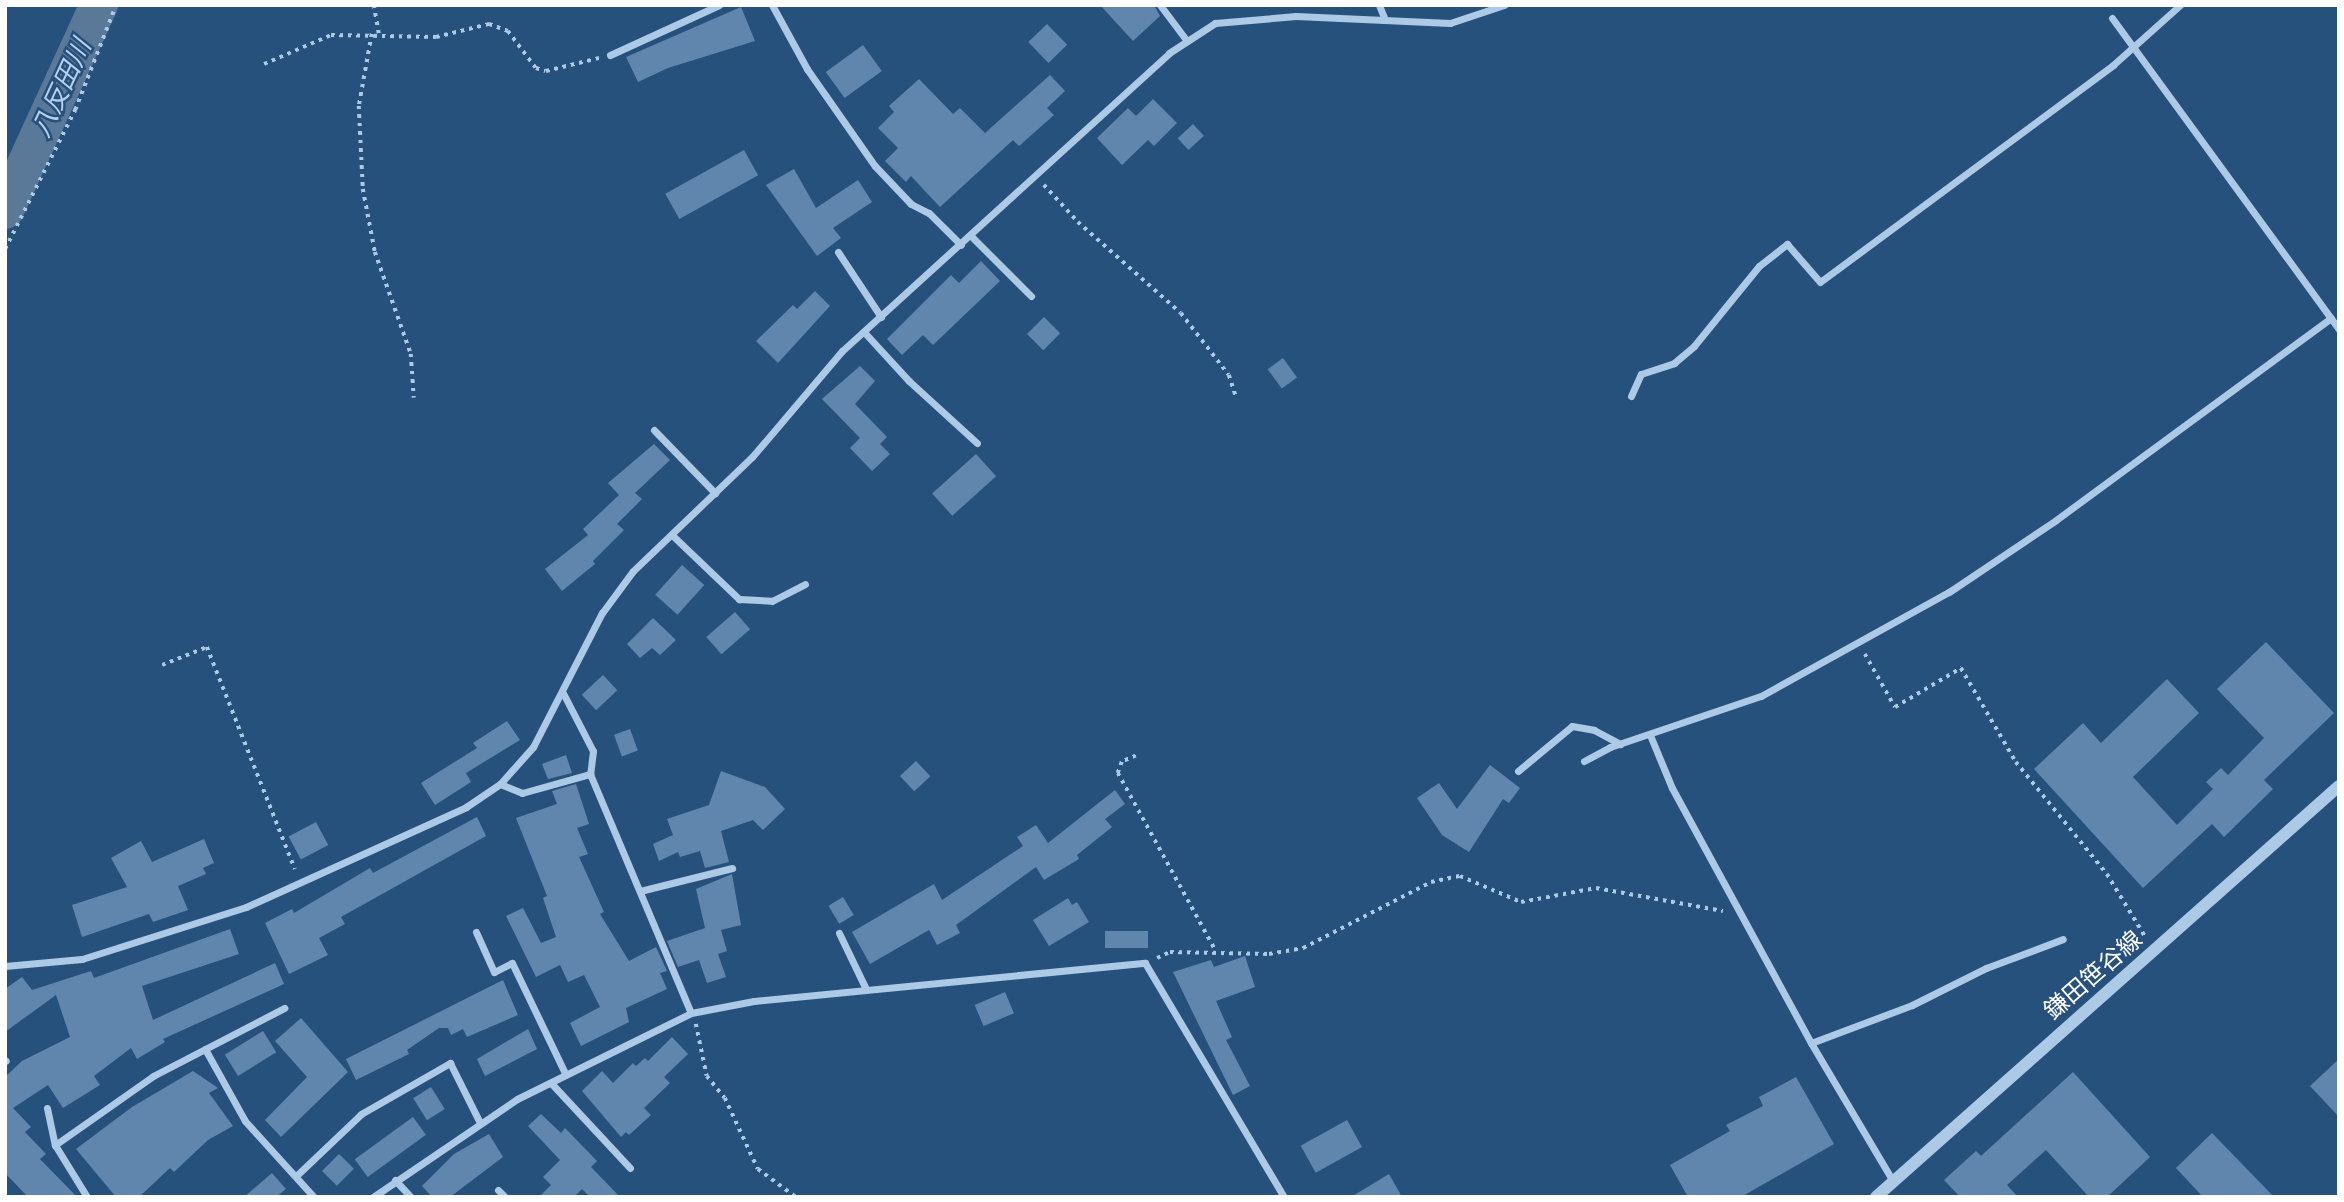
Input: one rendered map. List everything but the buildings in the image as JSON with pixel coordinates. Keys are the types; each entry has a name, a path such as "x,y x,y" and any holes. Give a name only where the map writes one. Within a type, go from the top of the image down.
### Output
{"street":[{"path":"610,55 651,33 719,5"},
{"path":"772,5 807,69 875,166 911,204 929,213 961,245"},
{"path":"1160,5 1186,41"},
{"path":"1379,5 1385,20"},
{"path":"1632,396 1642,374 1674,363 1694,346 1759,266 1787,244 1820,282 2133,49 2180,5"},
{"path":"5,966 55,964 144,943 300,883 466,807 500,784 533,747 602,613 633,571 715,493 864,332 1186,41 1215,23 1296,16 1450,23 1502,6"},
{"path":"2112,18 2339,329"},
{"path":"971,236 1031,296"},
{"path":"838,252 881,317"},
{"path":"1584,761 1620,744 1761,696 1859,643 2002,558 2331,318"},
{"path":"864,332 909,381 977,443"},
{"path":"654,430 715,493"},
{"path":"672,535 739,599 772,601 805,584"},
{"path":"563,693 593,751 590,774 691,1013"},
{"path":"1518,771 1572,726 1594,730 1620,744"},
{"path":"1650,735 1672,788 1811,1043 1893,1181"},
{"path":"500,784 522,793 590,774"},
{"name":"鎌田笹谷線","path":"1875,1197 2339,786"},
{"path":"640,891 732,868"},
{"path":"476,932 494,972 512,963 566,1075"},
{"path":"839,933 866,989"},
{"path":"1811,1043 1912,1005 1986,968 2063,939"},
{"path":"373,1197 480,1123 566,1075 691,1013 866,989 1145,963 1284,1197"},
{"path":"55,1145 124,1094 284,1008"},
{"path":"205,1049 245,1121 314,1197"},
{"path":"296,1176 361,1114 450,1063 480,1123"},
{"path":"551,1083 631,1168"},
{"path":"47,1108 55,1145 87,1197"},
{"path":"395,1180 411,1197"},
{"path":"498,1190 505,1197"}],"path":[{"path":"5,249 75,110 116,5"},
{"path":"374,5 379,34"},
{"path":"264,64 331,35 372,33 436,37 489,24 509,32 537,68 546,71 610,55"},
{"path":"372,33 359,106 363,188 375,252 411,354 414,398"},
{"path":"1037,177 1078,222 1150,281 1181,313 1229,375 1236,396"},
{"path":"1859,643 1895,707 1961,668 2016,762 2107,874 2154,949"},
{"path":"162,665 207,647 300,883"},
{"path":"1136,756 1122,762 1118,773 1216,951"},
{"path":"1145,963 1170,952 1269,954 1303,948 1431,882 1460,876 1521,902 1596,888 1741,914"},
{"path":"691,1013 707,1076 725,1098 758,1169 796,1197"}],"waterway":[{"name":"八反田川","path":"5,210 99,5"}]}
